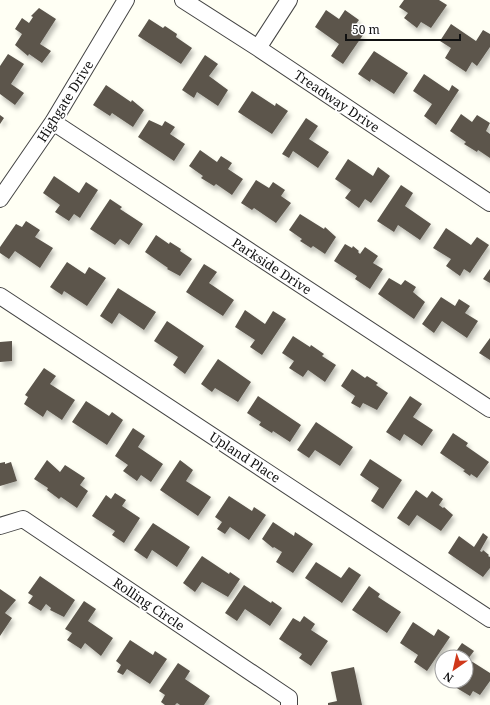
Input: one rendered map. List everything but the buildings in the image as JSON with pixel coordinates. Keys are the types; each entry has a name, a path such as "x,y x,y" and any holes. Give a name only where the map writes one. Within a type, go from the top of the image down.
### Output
{"street":[{"name":"Highgate Drive","path":"0,199 53,122 126,0"},
{"name":"Treadway Drive","path":"183,0 258,48 490,203"},
{"path":"258,48 289,0"},
{"name":"Parkside Drive","path":"53,122 490,409"},
{"name":"Upland Place","path":"0,296 490,619"},
{"name":"Rolling Circle","path":"0,526 23,520 289,698 289,705"}]}
